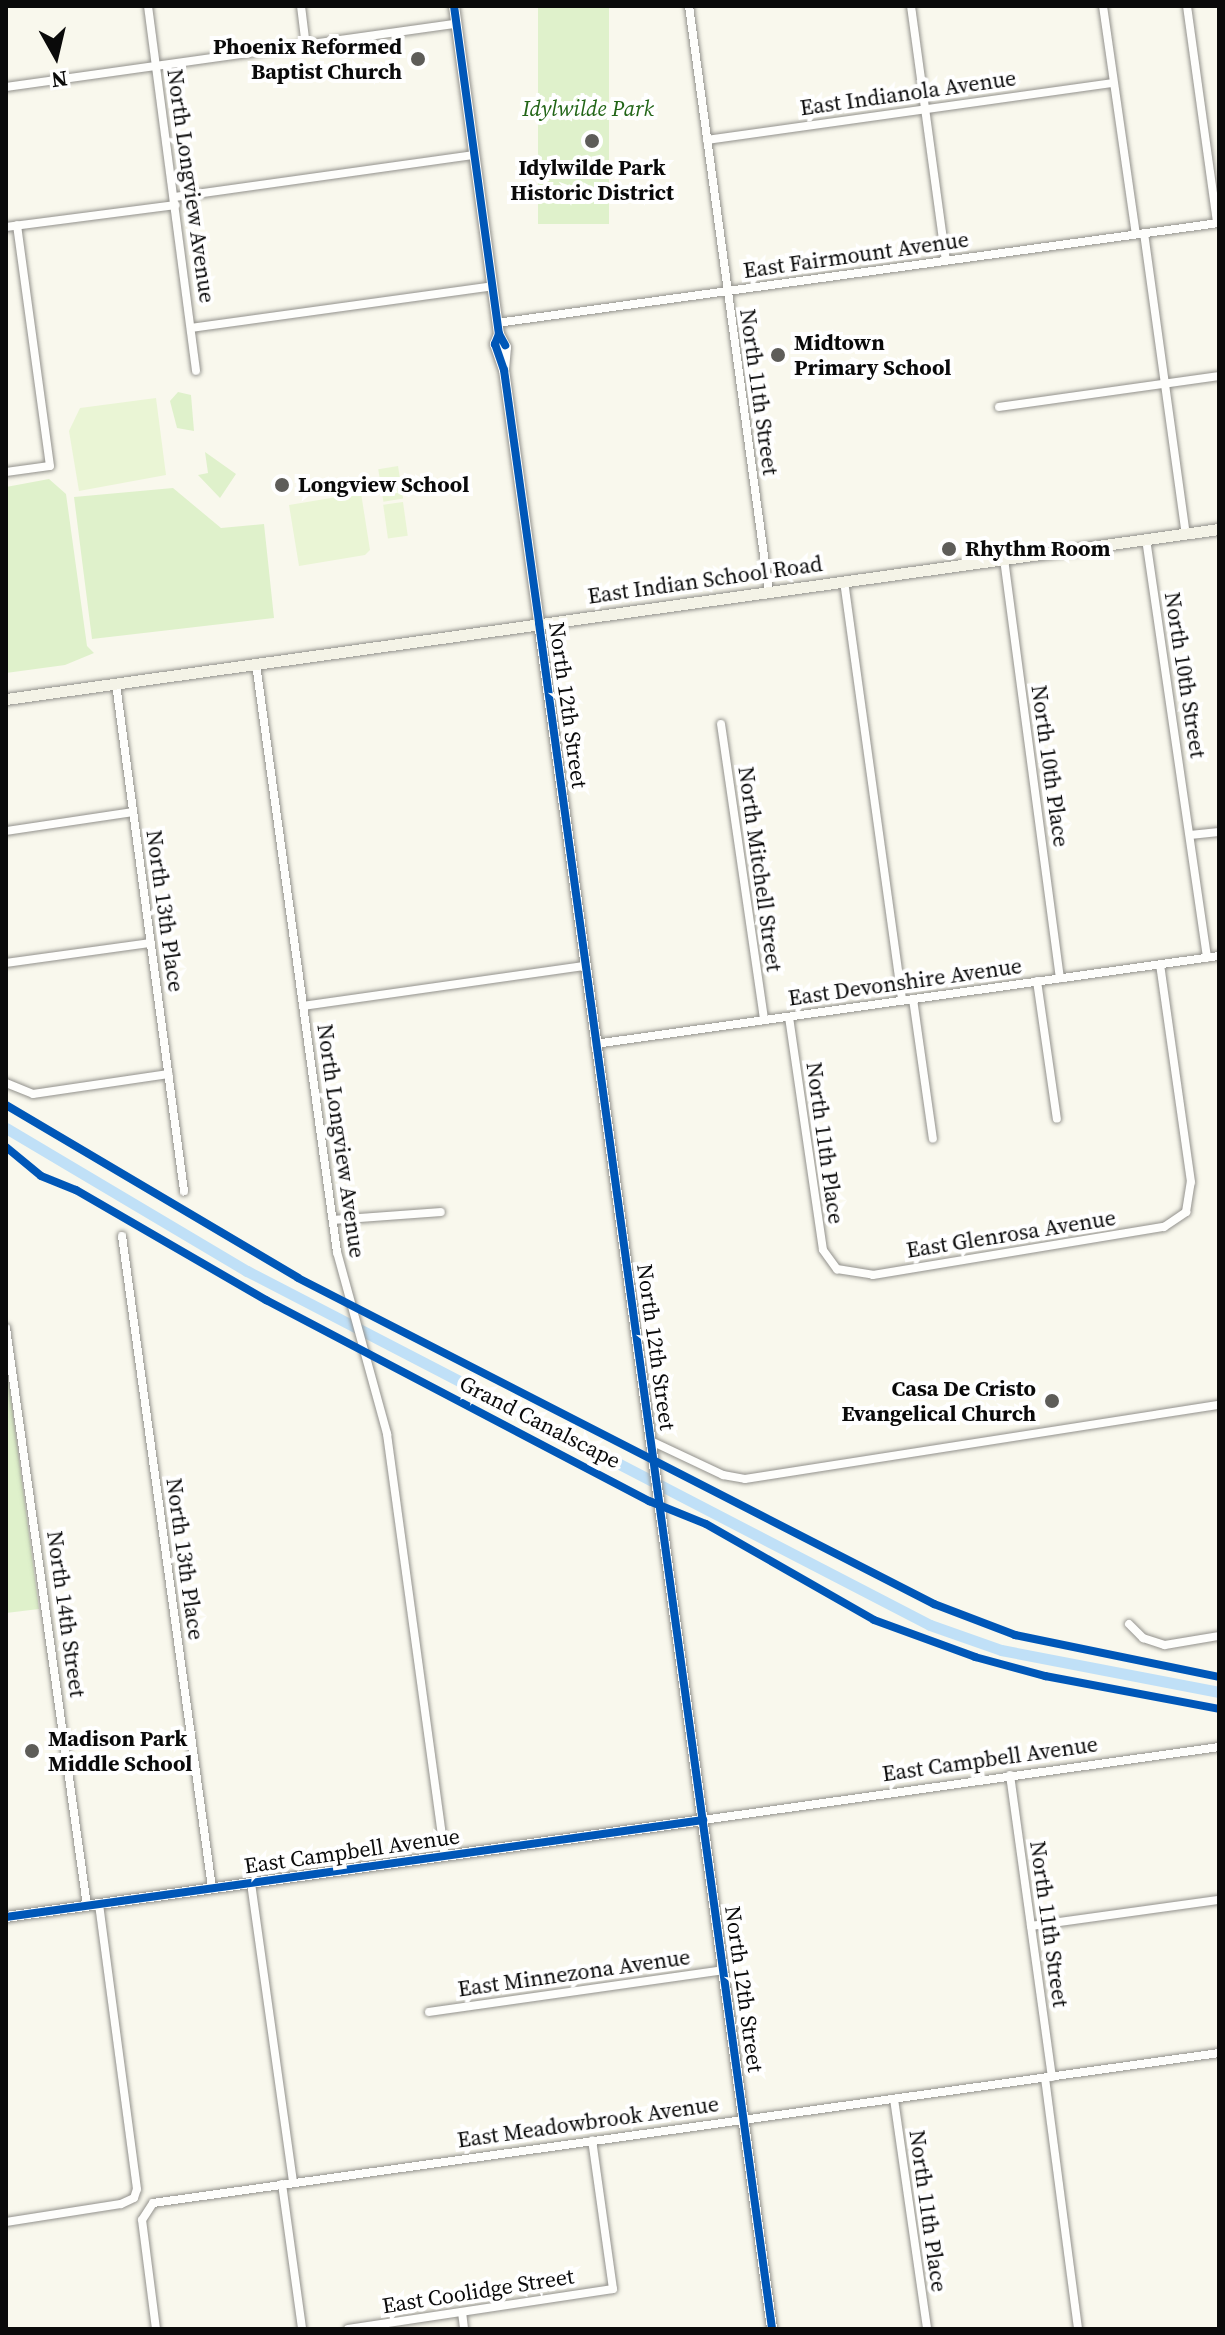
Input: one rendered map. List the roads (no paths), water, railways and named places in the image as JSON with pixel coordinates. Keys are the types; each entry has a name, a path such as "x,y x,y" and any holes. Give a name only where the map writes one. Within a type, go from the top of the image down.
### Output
{"main road":[{"name":"East Indian School Road","path":"6,699 1219,529"}],"street":[{"name":"North Longview Avenue","path":"148,6 196,371"},
{"path":"301,6 306,45"},
{"name":"North 12th Street","path":"454,6 498,328 506,347 504,370 772,2329"},
{"name":"North 11th Street","path":"689,6 769,592"},
{"path":"911,6 946,260"},
{"path":"1103,6 1113,83 1166,383 1186,534"},
{"path":"1187,6 1218,223"},
{"path":"6,87 456,24"},
{"name":"East Indianola Avenue","path":"707,140 1113,83"},
{"path":"6,227 474,155"},
{"name":"East Fairmount Avenue","path":"498,328 946,260 1218,223"},
{"path":"6,472 50,466 17,225"},
{"path":"191,328 492,286"},
{"path":"999,407 1219,376"},
{"name":"North 10th Street","path":"1146,539 1207,958"},
{"name":"North 10th Place","path":"1004,559 1060,978"},
{"path":"844,581 902,1000"},
{"name":"North Longview Avenue","path":"256,664 333,1220 387,1434 445,1856"},
{"name":"North 13th Place","path":"116,684 184,1191"},
{"name":"North Mitchell Street","path":"721,724 764,1020"},
{"path":"6,831 133,812"},
{"path":"1190,835 1219,832"},
{"path":"6,963 151,943"},
{"name":"East Devonshire Avenue","path":"595,1044 1219,956"},
{"name":"East Glenrosa Avenue","path":"837,1269 859,1275 1164,1227 1186,1212 1191,1182 1160,965"},
{"path":"303,1006 585,966"},
{"path":"1037,981 1057,1119"},
{"path":"913,999 933,1139"},
{"name":"North 11th Place","path":"789,1017 820,1238 837,1269"},
{"path":"6,1083 33,1094 169,1074"},
{"path":"333,1220 441,1212"},
{"name":"North 13th Place","path":"122,1236 212,1888"},
{"name":"North 14th Street","path":"6,1328 87,1906"},
{"path":"651,1441 733,1480 1219,1405"},
{"path":"1129,1624 1143,1638 1165,1645 1219,1636"},
{"name":"East Campbell Avenue","path":"6,1917 1219,1747"},
{"name":"North 11th Street","path":"1010,1775 1031,1926 1078,2329"},
{"path":"251,1883 293,2182"},
{"path":"1031,1926 1219,1900"},
{"path":"6,2222 121,2204 134,2198 137,2189 99,1904"},
{"name":"East Minnezona Avenue","path":"429,2012 724,1970"},
{"name":"East Meadowbrook Avenue","path":"156,2329 142,2220 153,2203 1219,2053"},
{"name":"North 11th Place","path":"894,2099 927,2329"},
{"name":"East Coolidge Street","path":"348,2329 613,2289 592,2140"},
{"path":"282,2184 302,2329"},
{"path":"462,2312 464,2329"}],"waterway":[{"path":"6,1128 247,1271 930,1625 1001,1650 1219,1692"}],"place":[{"name":"Phoenix Reformed Baptist Church","path":"418,59"},
{"name":"Idylwilde Park Historic District","path":"592,141"},
{"name":"Midtown Primary School","path":"778,355"},
{"name":"Longview School","path":"282,485"},
{"name":"Rhythm Room","path":"949,549"},
{"name":"Casa De Cristo Evangelical Church","path":"1052,1401"},
{"name":"Madison Park Middle School","path":"32,1751"}],"park label":[{"name":"Idylwilde Park","path":"588,109"}]}
